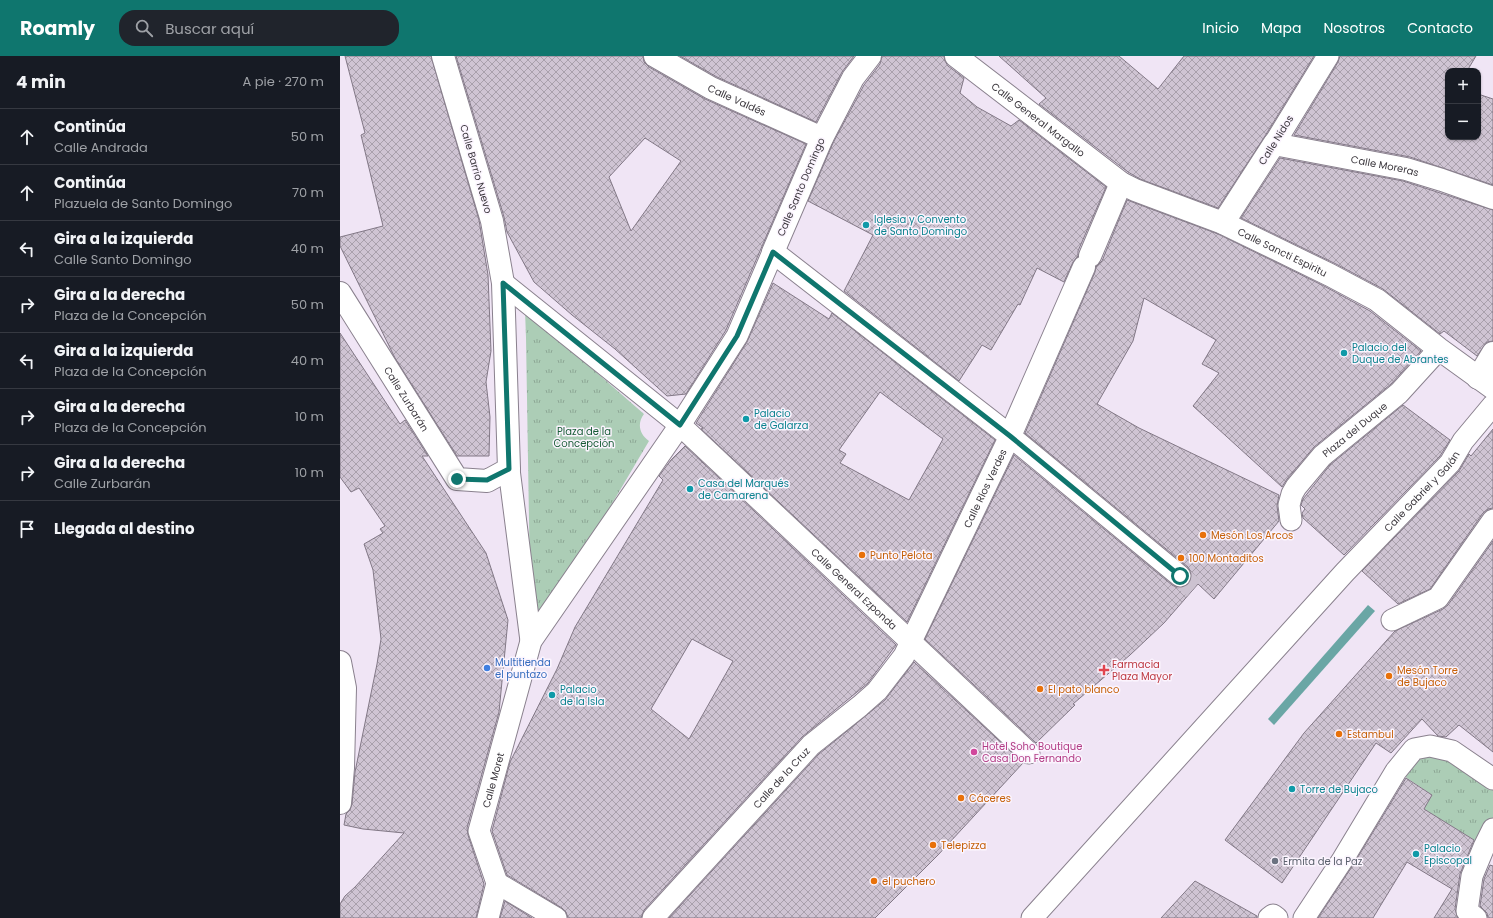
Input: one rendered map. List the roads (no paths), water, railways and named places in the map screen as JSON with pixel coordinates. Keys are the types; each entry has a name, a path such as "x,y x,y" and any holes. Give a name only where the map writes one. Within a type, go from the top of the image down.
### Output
{"street":[{"name":"Calle Barrio Nuevo","path":"443,56 492,221 503,283"},
{"name":"Calle Valdés","path":"655,56 711,88 822,138"},
{"name":"Calle Santo Domingo","path":"680,425 737,336 822,138 853,78 870,56"},
{"name":"Calle General Margallo","path":"956,56 1121,183"},
{"name":"Calle Nidos","path":"1223,223 1328,56"},
{"name":"Calle Moreras","path":"1274,144 1406,170 1442,180 1493,198"},
{"name":"Calle Sancti Espiritu","path":"1121,183 1135,190 1223,223 1330,275 1377,300 1436,346"},
{"name":"Calle Ríos Verdes","path":"911,642 1010,436 1121,183"},
{"path":"773,252 1010,436 1180,576"},
{"path":"503,283 680,425 531,641"},
{"path":"503,283 509,469 531,641"},
{"name":"Calle Zurbarán","path":"340,293 457,479 487,480 509,469"},
{"path":"1436,346 1486,383 1493,353"},
{"name":"Plaza del Duque","path":"1291,520 1289,505 1296,486 1322,456 1399,393 1436,346"},
{"name":"Calle Gabriel y Galán","path":"1032,918 1345,572 1450,463 1463,441 1493,405"},
{"name":"Calle General Ezponda","path":"680,425 1029,753"},
{"path":"1392,620 1438,598 1493,520"},
{"name":"Calle Moret","path":"497,883 479,831 531,641"},
{"name":"Calle de la Cruz","path":"653,918 811,745 877,691 904,656 911,642"},
{"path":"340,662 344,688 344,722 343,768 340,803"},
{"path":"1304,918 1343,859 1396,771 1414,749 1430,746 1452,751 1493,779"},
{"path":"1476,918 1467,911 1472,876 1489,838"},
{"path":"488,918 497,883 556,918"},
{"path":"1269,918 1273,915 1277,918"}],"tunnel":[{"path":"1180,576 1194,588"}],"place":[{"name":"Iglesia y Convento de Santo Domingo","path":"866,225"},
{"name":"Palacio del Duque de Abrantes","path":"1344,353"},
{"name":"Palacio de Galarza","path":"746,419"},
{"name":"Casa del Marqués de Camarena","path":"690,489"},
{"name":"Mesón Los Arcos","path":"1203,535"},
{"name":"Punto Pelota","path":"862,555"},
{"name":"100 Montaditos","path":"1181,558"},
{"name":"Multitienda el puntazo","path":"487,668"},
{"name":"Farmacia Plaza Mayor","path":"1104,670"},
{"name":"Mesón Torre de Bujaco","path":"1389,676"},
{"name":"El pato blanco","path":"1040,689"},
{"name":"Palacio de la Isla","path":"552,695"},
{"name":"Estambul","path":"1339,734"},
{"name":"Hotel Soho Boutique Casa Don Fernando","path":"974,752"},
{"name":"Torre de Bujaco","path":"1292,789"},
{"name":"Cáceres","path":"961,798"},
{"name":"Telepizza","path":"933,845"},
{"name":"Palacio Episcopal","path":"1416,854"},
{"name":"Ermita de la Paz","path":"1275,861"},
{"name":"el puchero","path":"874,881"}],"park label":[{"name":"Plaza de la Concepción","path":"584,436"}]}
